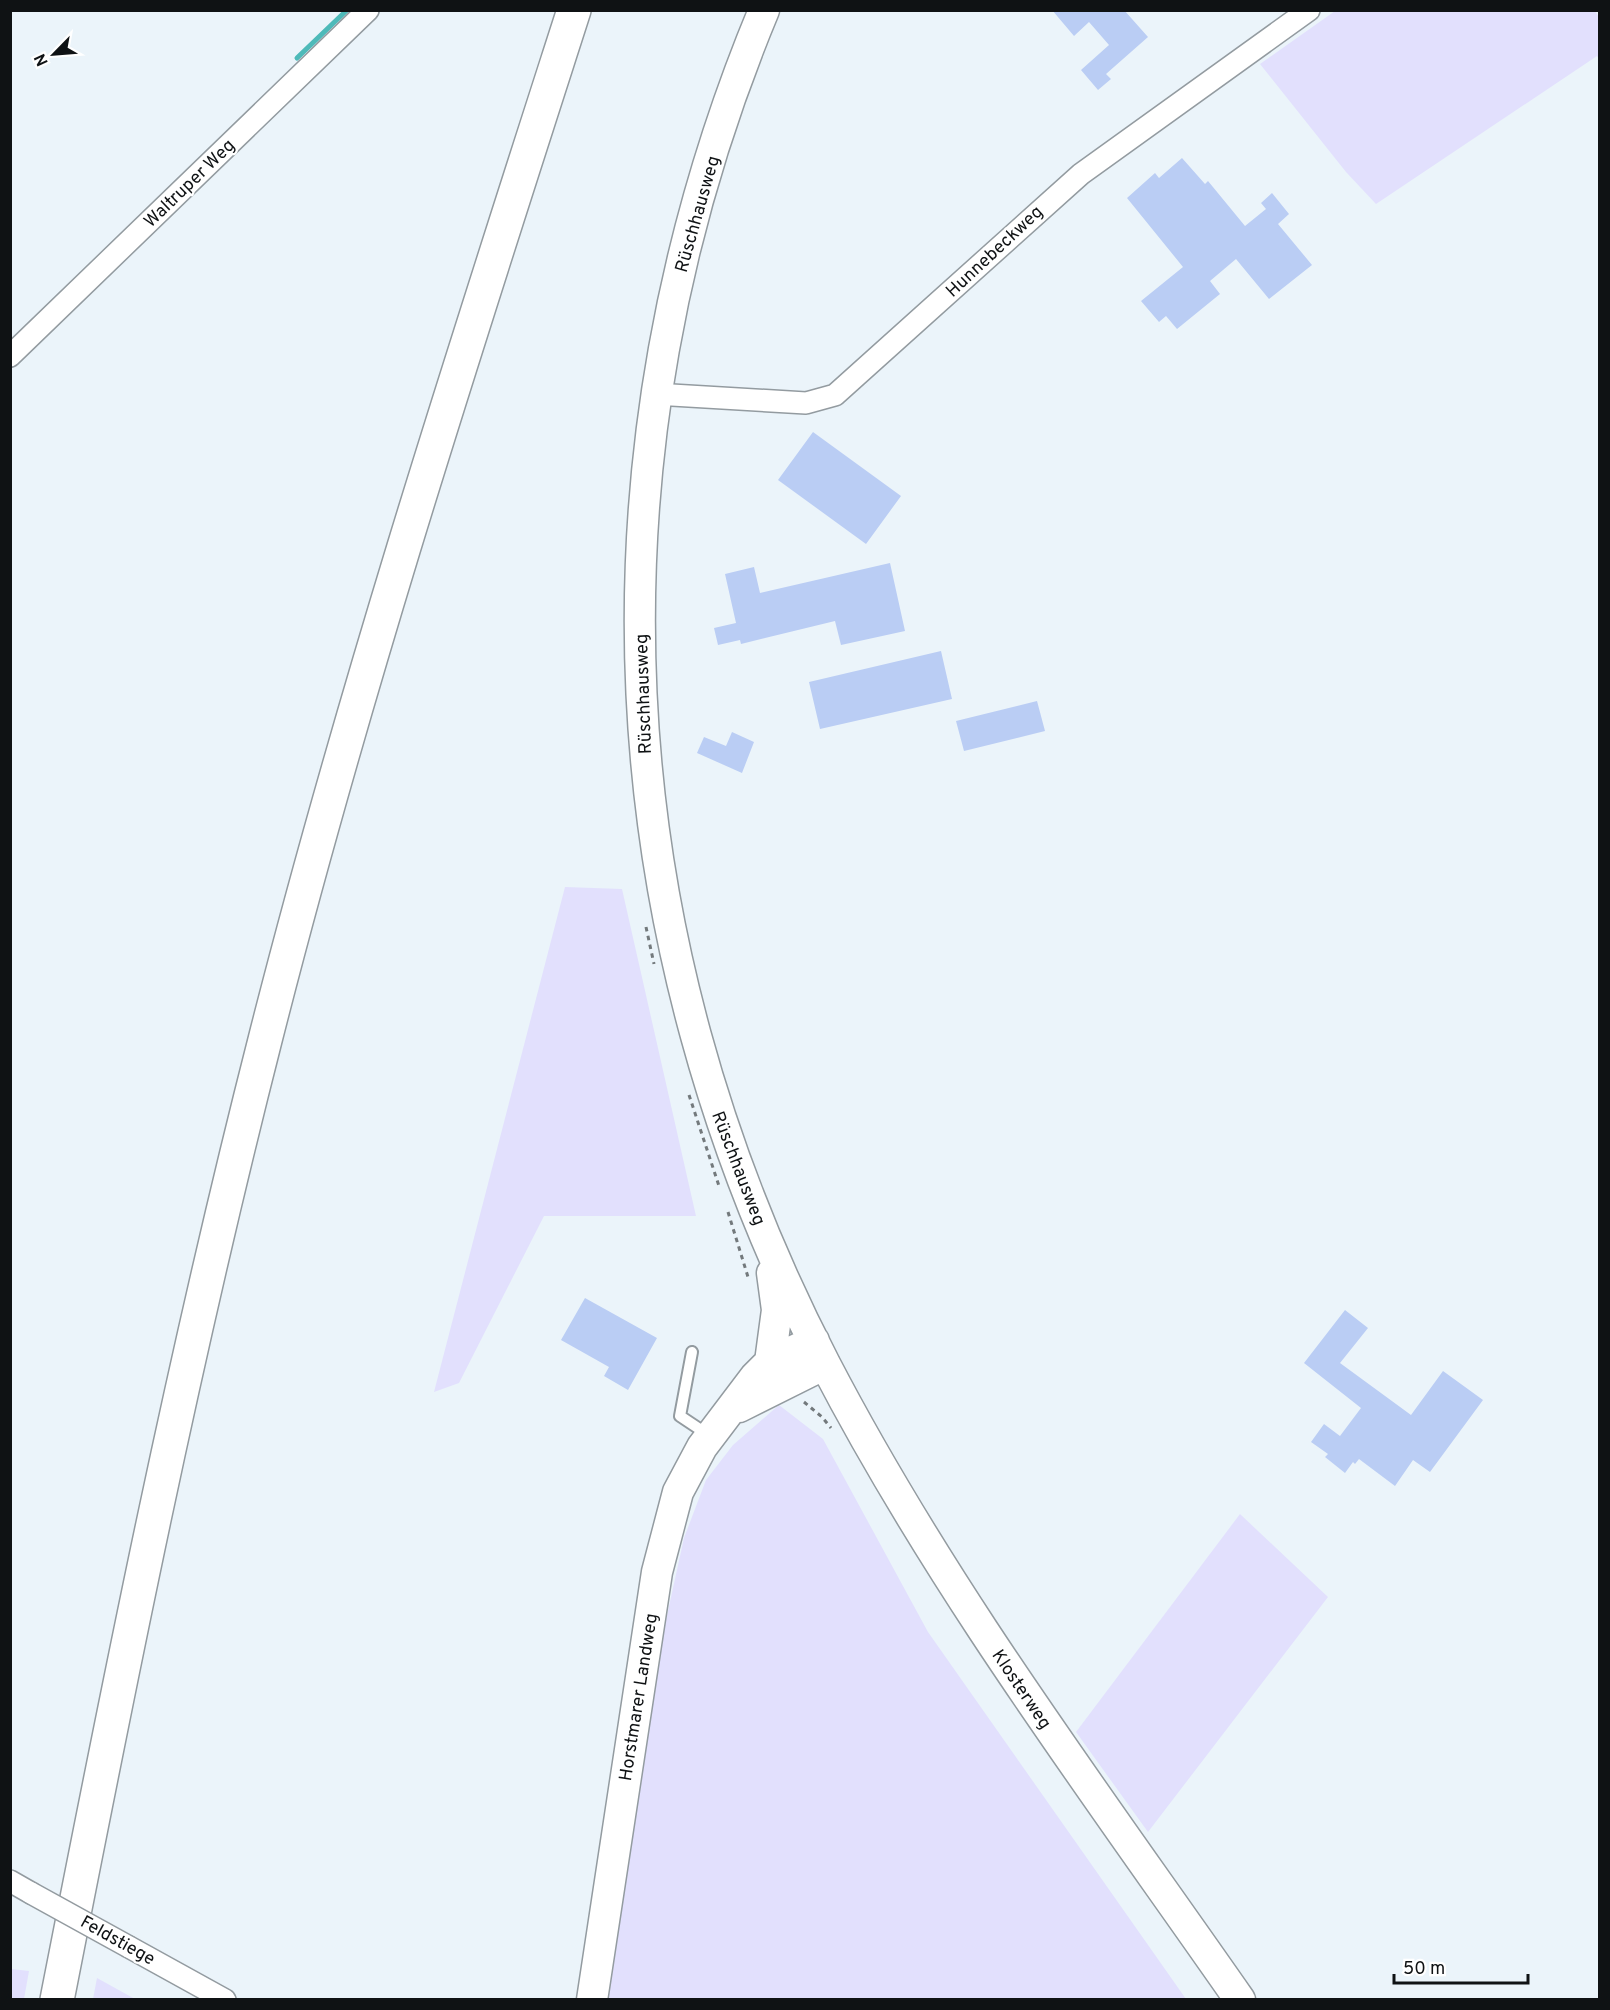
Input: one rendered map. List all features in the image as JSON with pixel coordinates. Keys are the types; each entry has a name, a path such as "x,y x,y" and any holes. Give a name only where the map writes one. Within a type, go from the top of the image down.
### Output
{"highway":[{"path":"57,2000 176,1411 266,1036 383,615 574,10"},
{"path":"75,2000 177,1480 232,1238 275,1063 348,791 400,611 591,10"}],"main road":[{"name":"Rüschhausweg","path":"764,10 723,120 696,210 670,313 655,394 647,465 639,611 641,697 656,856 688,1009 721,1122 764,1233 820,1353"},
{"path":"764,1233 777,1310 770,1362"},
{"name":"Horstmarer Landweg","path":"592,2000 657,1572 678,1492 710,1436 731,1411 744,1390 770,1362 820,1353"},
{"name":"Horstmarer Landweg","path":"731,1411 769,1390 820,1353"},
{"name":"Klosterweg","path":"820,1353 907,1511 974,1619 1091,1790 1240,2000"}],"street":[{"name":"Waltruper Weg","path":"10,356 368,10"},
{"name":"Hunnebeckweg","path":"655,394 799,403 821,401 835,395 1081,174 1309,10"},
{"name":"Feldstiege","path":"10,1881 225,2000"}],"lane":[{"path":"692,1352 680,1416 710,1436"}],"shaded area":[{"path":"1594,10 1599,17 1599,59 1597,56 1376,204 1346,172 1260,64 1335,11"},
{"path":"565,887 622,889 696,1216 544,1216 459,1383 434,1392"},
{"path":"779,1405 823,1439 928,1632 1186,1999 606,2000 664,1629 684,1538 706,1480 733,1445"},
{"path":"1240,1514 1328,1597 1148,1832 1076,1732"},
{"path":"11,1969 29,1971 24,1999 11,1999"},
{"path":"97,1978 135,1999 93,1999"}],"building":[{"path":"1052,10 1124,10 1148,37 1106,74 1111,79 1098,90 1081,70 1109,45 1089,22 1074,36"},
{"path":"1182,158 1205,184 1208,181 1245,226 1266,209 1261,203 1272,193 1289,214 1278,224 1312,265 1269,299 1236,259 1210,281 1220,294 1177,329 1166,316 1159,322 1141,301 1183,267 1127,198 1155,173 1159,178"},
{"path":"813,432 901,496 866,544 778,480"},
{"path":"890,563 905,631 841,645 835,621 741,644 740,640 718,645 714,628 736,623 725,574 754,567 760,593"},
{"path":"941,651 952,699 820,729 809,682"},
{"path":"1037,701 1045,731 964,751 956,721"},
{"path":"732,732 754,742 742,773 697,753 704,737 726,746"},
{"path":"585,1298 657,1338 628,1390 604,1376 609,1367 561,1340"},
{"path":"1345,1310 1368,1328 1340,1363 1411,1415 1443,1371 1483,1400 1430,1472 1413,1460 1395,1486 1359,1459 1355,1464 1353,1462 1345,1473 1325,1457 1328,1454 1311,1442 1324,1424 1340,1436 1361,1408 1304,1363"}],"waterway":[{"path":"297,58 347,10"}]}
